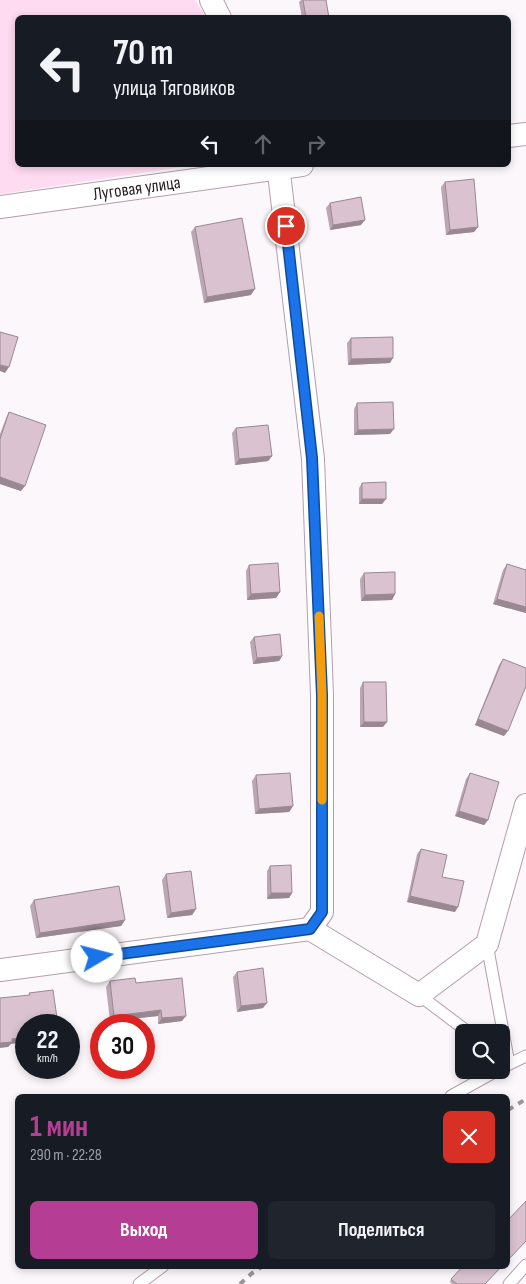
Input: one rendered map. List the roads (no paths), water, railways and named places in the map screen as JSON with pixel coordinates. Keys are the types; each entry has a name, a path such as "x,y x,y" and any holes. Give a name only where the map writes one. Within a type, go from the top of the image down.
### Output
{"street":[{"path":"211,0 218,15"},
{"path":"511,136 526,134"},
{"name":"Луговая улица","path":"0,207 272,167"},
{"path":"279,167 312,458 321,666 322,912 310,929"},
{"path":"0,970 310,929 419,995 487,944 526,805"}],"lane":[{"path":"487,944 498,1024"},
{"path":"419,995 457,1024"},
{"path":"510,1062 526,1056"},
{"path":"454,1094 480,1079"},
{"path":"509,1284 526,1265"},
{"path":"139,1284 159,1269"}],"railway":[{"path":"510,1109 526,1099"},
{"path":"240,1284 258,1269"}]}
